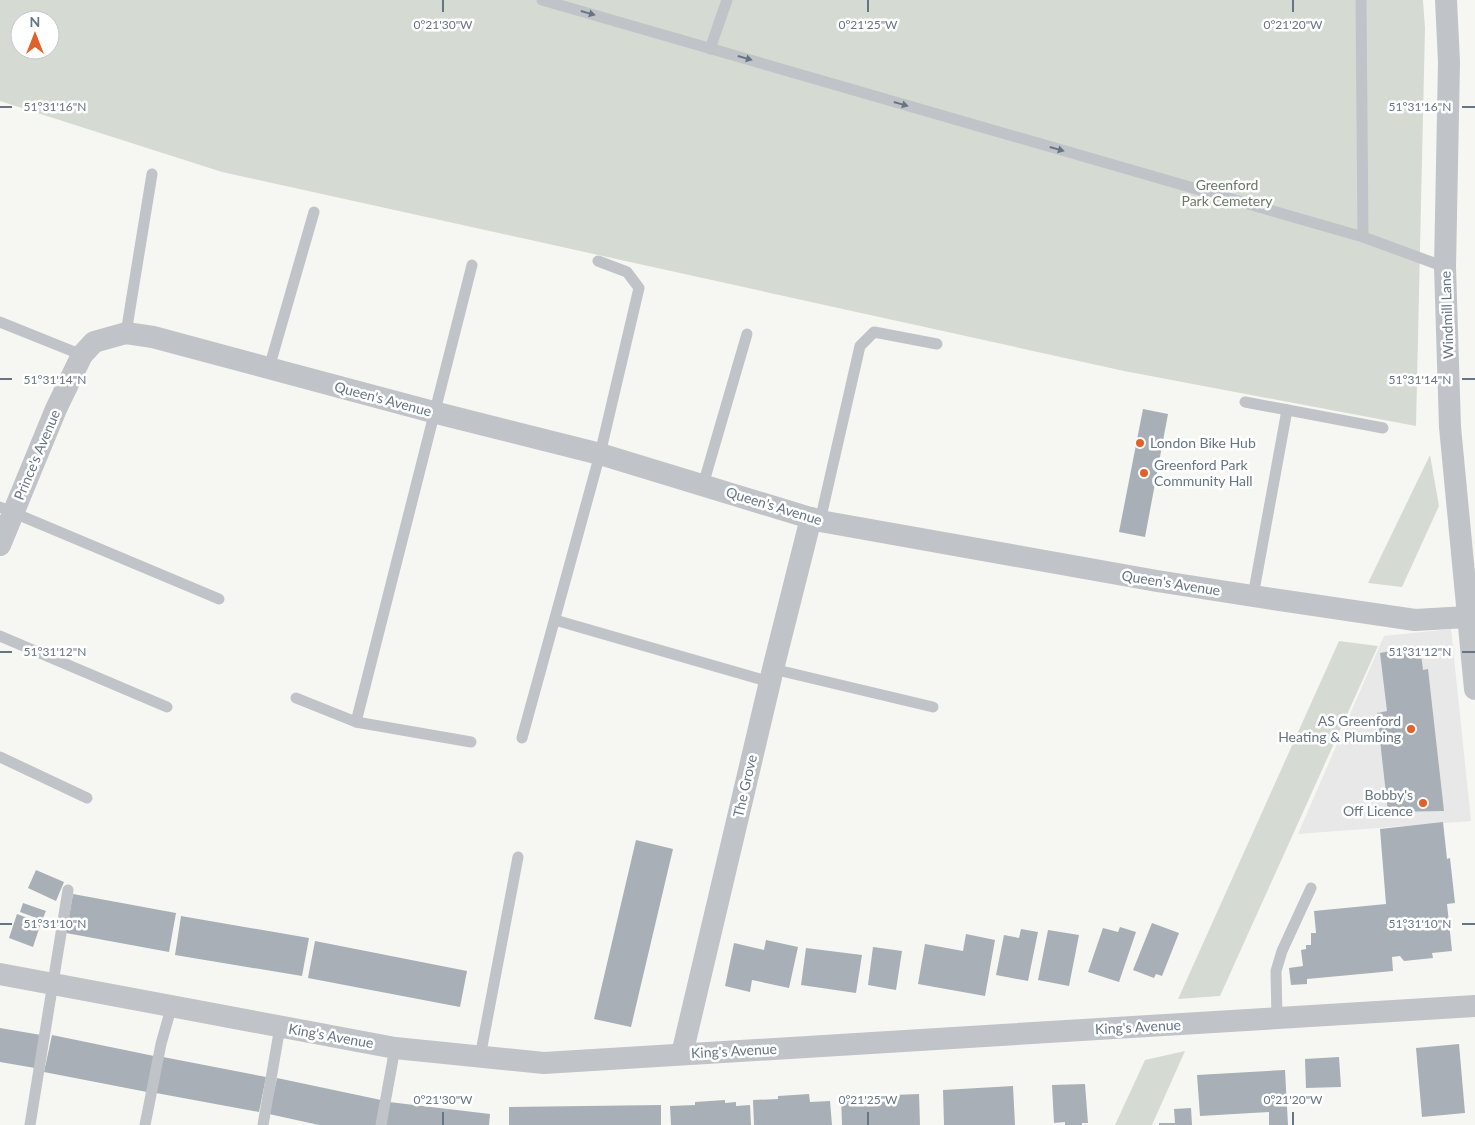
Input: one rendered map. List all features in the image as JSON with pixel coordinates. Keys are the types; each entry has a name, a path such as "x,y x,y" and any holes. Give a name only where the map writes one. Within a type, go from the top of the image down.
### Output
{"street":[{"name":"Windmill Lane","path":"1446,0 1449,62 1445,267 1450,427 1475,689"},
{"name":"Queen's Avenue","path":"88,349 126,333 153,337 433,412 600,454 815,520 1157,581 1253,596 1415,620 1467,617"},
{"name":"Prince's Avenue","path":"0,545 6,510 88,349"},
{"name":"The Grove","path":"682,1054 771,676 815,520"},
{"name":"King's Avenue","path":"0,974 394,1048 544,1063 1475,1006"}],"lane":[{"path":"542,0 1362,237 1445,267"},
{"path":"710,48 727,0"},
{"path":"1361,0 1362,237"},
{"path":"126,333 152,174"},
{"path":"269,368 314,212"},
{"path":"522,738 600,454 639,288 627,272 598,261"},
{"path":"356,722 433,412 472,265"},
{"path":"0,322 88,349"},
{"path":"815,520 860,346 874,332 937,344"},
{"path":"703,485 747,334"},
{"path":"1245,402 1383,428"},
{"path":"1253,596 1287,410"},
{"path":"6,510 219,599"},
{"path":"555,620 771,676 933,707"},
{"path":"0,636 167,707"},
{"path":"296,698 356,722 471,742"},
{"path":"0,757 87,798"},
{"path":"480,1057 518,857"},
{"path":"1278,1018 1276,971 1282,951 1312,888"},
{"path":"30,1125 68,890"},
{"path":"145,1125 172,1006"},
{"path":"263,1125 280,1027"},
{"path":"381,1125 394,1048"}],"shaded area":[{"path":"1451,629 1471,821 1298,834 1384,636"}],"green space":[{"name":"Greenford Park Cemetery","path":"0,0 1423,0 1425,28 1416,426 1124,371 222,172 0,101"},
{"path":"1430,455 1439,506 1402,587 1368,583"},
{"path":"1339,641 1378,646 1220,996 1178,999"},
{"path":"1185,1051 1152,1125 1115,1125 1145,1060"}],"building":[{"name":"Greenford Park Community Hall","path":"1143,409 1168,414 1145,537 1119,532"},
{"path":"1420,646 1423,670 1428,669 1444,811 1388,812 1377,713 1387,711 1380,653"},
{"path":"1443,822 1447,859 1450,858 1455,903 1447,904 1452,951 1432,953 1433,958 1404,961 1400,956 1392,957 1393,971 1307,979 1307,984 1291,985 1289,968 1303,966 1301,950 1306,949 1306,945 1311,945 1311,933 1316,933 1314,911 1386,904 1380,829"},
{"path":"636,840 673,849 631,1027 594,1019"},
{"path":"36,870 64,882 56,901 28,888"},
{"path":"73,894 176,913 169,952 66,933"},
{"path":"23,903 46,911 42,920 20,912"},
{"path":"17,914 41,923 33,947 9,938"},
{"path":"181,916 309,938 302,976 175,955"},
{"path":"1152,923 1179,933 1162,976 1156,974 1154,978 1133,970"},
{"path":"1120,927 1136,932 1119,982 1088,972 1103,928 1118,932"},
{"path":"1021,929 1038,932 1028,981 996,975 1004,935 1019,938"},
{"path":"1048,930 1079,935 1069,986 1038,980"},
{"path":"966,934 995,940 985,996 918,984 925,944 963,951"},
{"path":"766,940 798,947 789,988 752,980 750,992 725,986 734,943 764,950"},
{"path":"315,941 467,971 460,1007 308,978"},
{"path":"873,947 902,951 896,990 868,985"},
{"path":"806,948 862,955 856,993 801,985"},
{"path":"0,1028 41,1035 35,1068 0,1062"},
{"path":"52,1035 154,1056 147,1092 44,1072"},
{"path":"1459,1044 1465,1113 1422,1117 1416,1048"},
{"path":"163,1057 266,1077 259,1112 156,1093"},
{"path":"1339,1057 1341,1087 1306,1088 1305,1059"},
{"path":"1285,1070 1288,1125 1269,1125 1269,1112 1200,1116 1197,1075"},
{"path":"277,1078 381,1100 376,1125 319,1125 269,1114"},
{"path":"1085,1084 1088,1123 1065,1125 1065,1122 1054,1123 1052,1085"},
{"path":"1013,1086 1015,1125 944,1125 943,1090"},
{"path":"809,1094 810,1102 830,1101 832,1125 754,1125 753,1100 778,1099 778,1096"},
{"path":"919,1094 920,1125 842,1125 841,1097"},
{"path":"725,1100 725,1103 736,1102 736,1106 750,1105 751,1125 671,1125 670,1106 695,1105 695,1102"},
{"path":"389,1102 490,1114 489,1125 386,1125"},
{"path":"661,1105 661,1125 509,1125 509,1107"},
{"path":"1191,1108 1192,1125 1159,1125 1159,1123 1175,1123 1174,1109"}],"place":[{"name":"London Bike Hub","path":"1140,443"},
{"name":"Greenford Park Community Hall","path":"1144,473"},
{"name":"AS Greenford Heating & Plumbing","path":"1411,729"},
{"name":"Bobby's Off Licence","path":"1423,803"}]}
